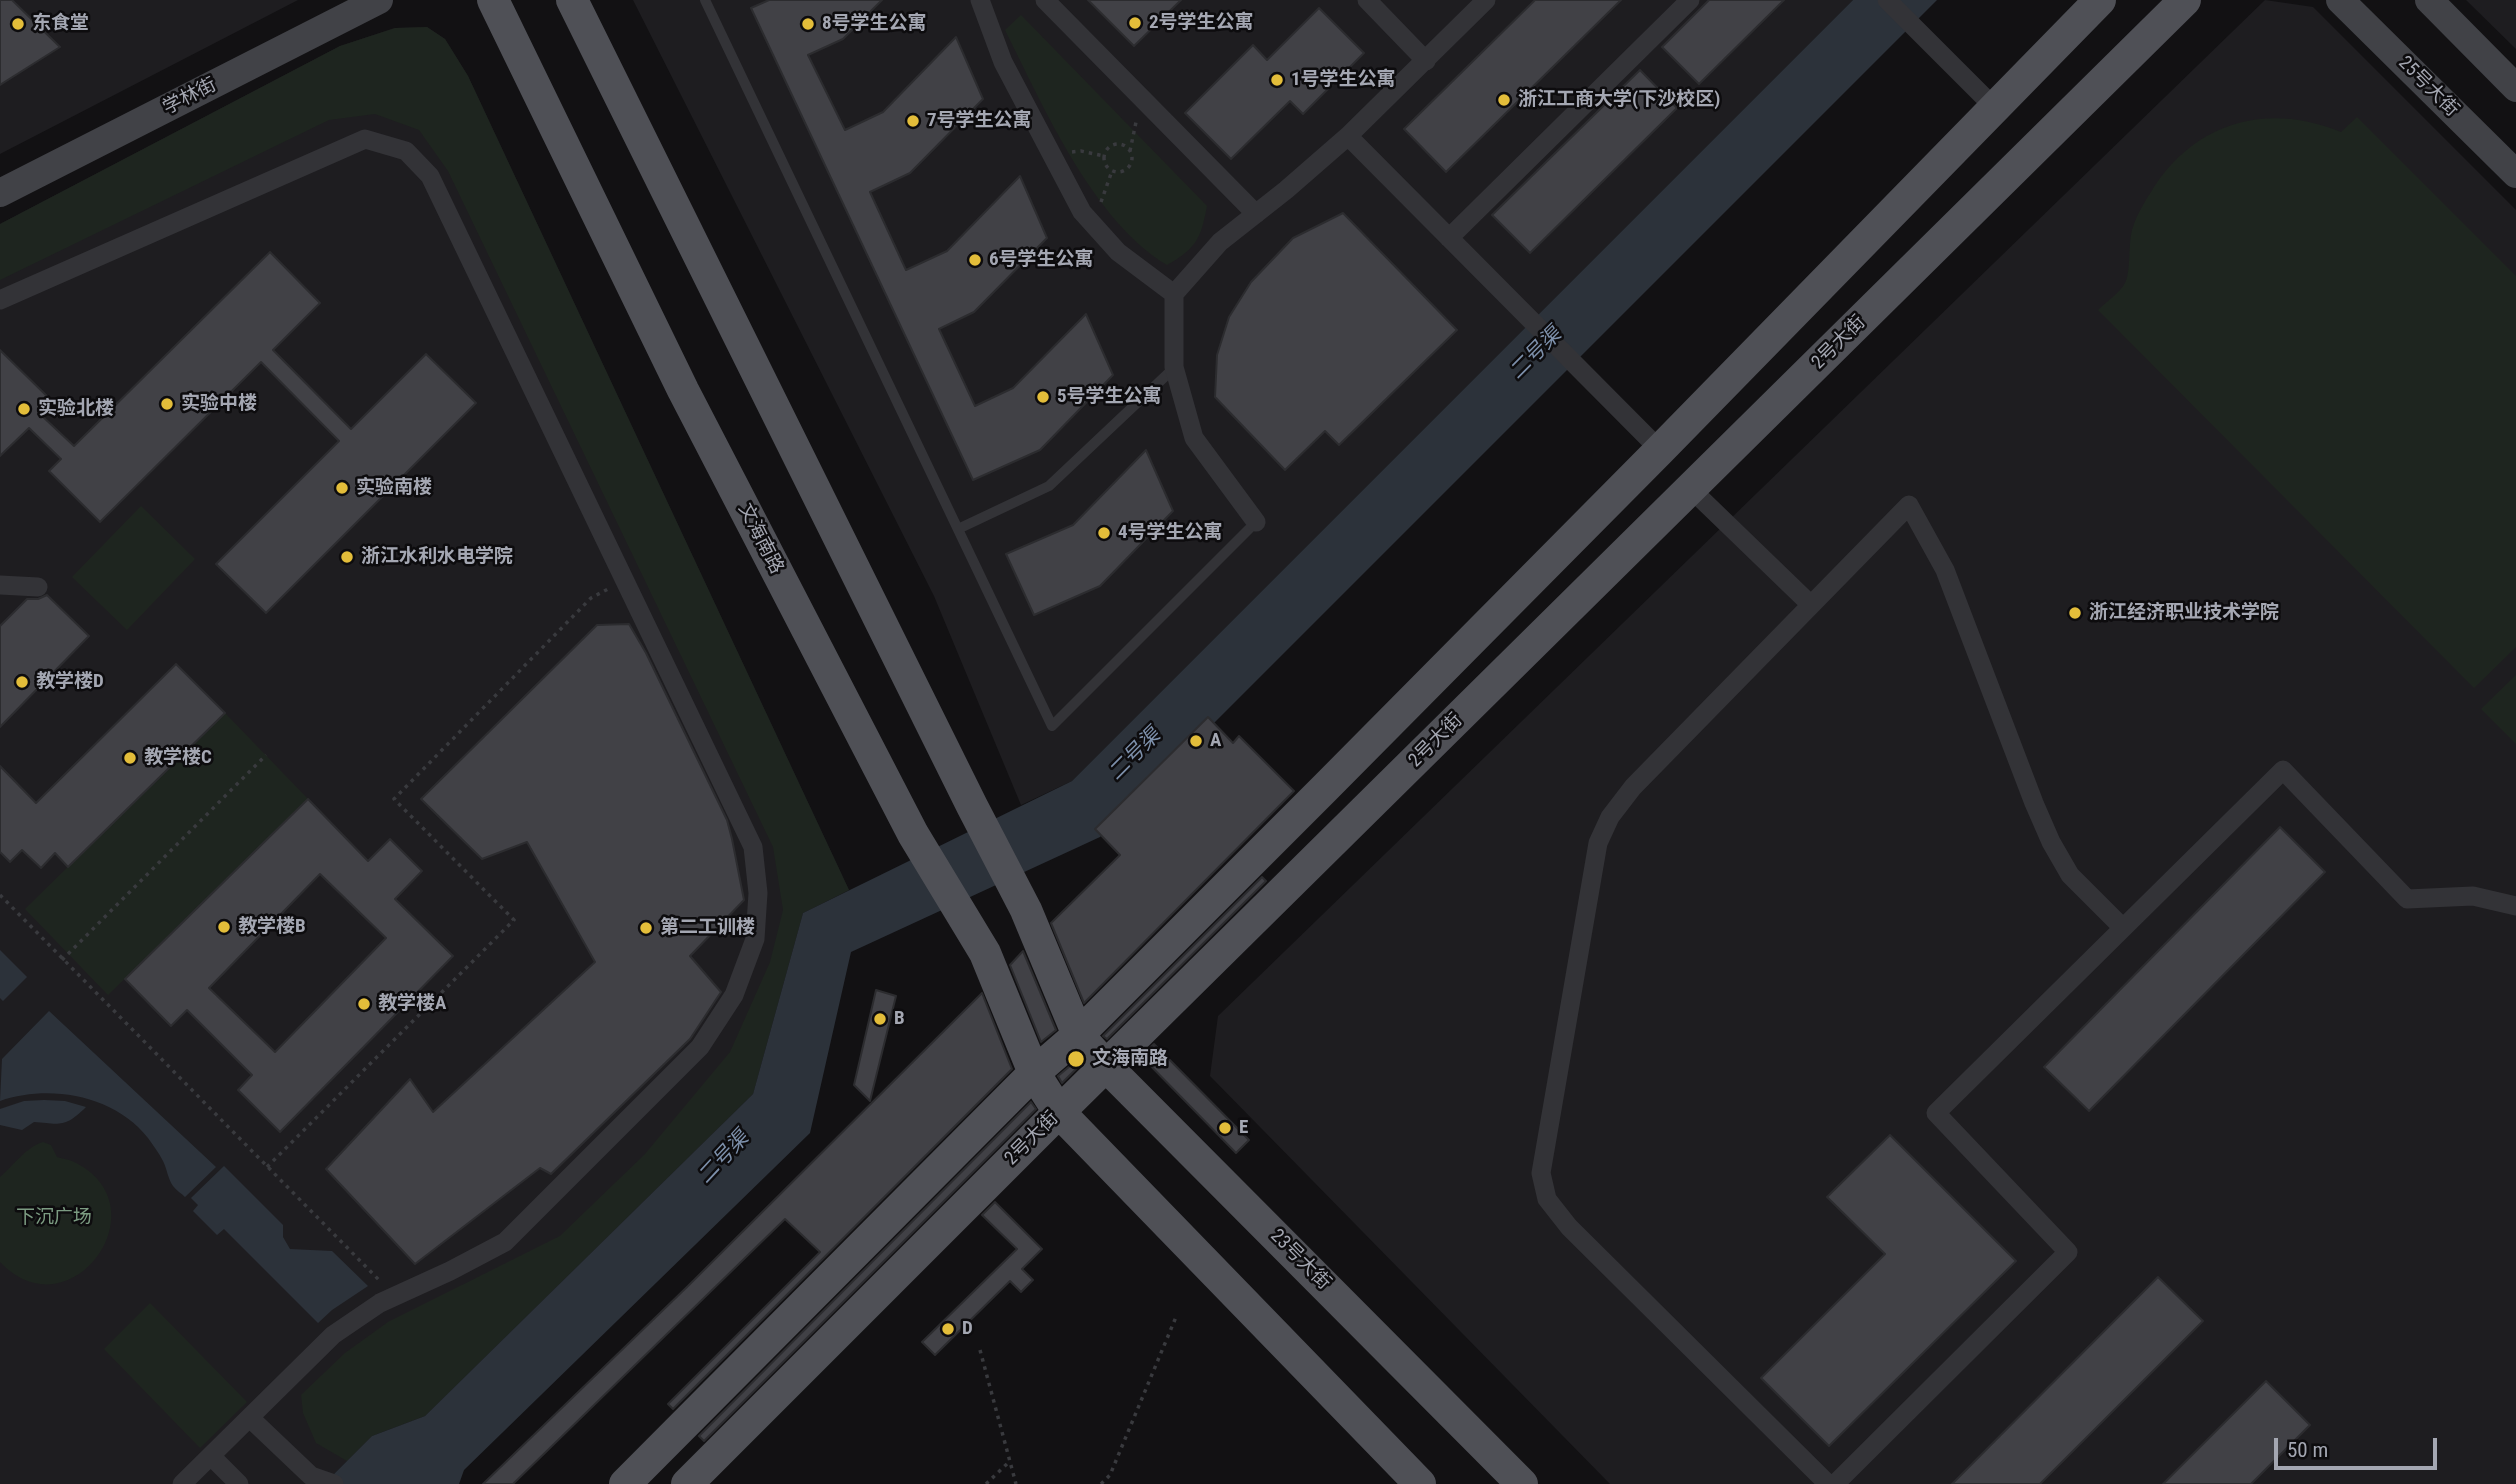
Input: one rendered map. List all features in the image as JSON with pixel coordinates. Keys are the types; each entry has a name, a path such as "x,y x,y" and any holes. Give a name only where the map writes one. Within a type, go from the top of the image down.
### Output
{"main road":[{"name":"学林街","path":"0,193 379,0"},
{"name":"文海南路","path":"493,0 683,390 913,834 985,953 1034,1073"},
{"path":"572,0 1026,910 1078,1035"},
{"path":"625,1484 1034,1073 1078,1035 1660,450 2100,0"},
{"name":"2号大街","path":"687,1484 1059,1112 2185,0"},
{"name":"25号大街","path":"2340,0 2516,174"},
{"path":"2429,0 2516,88"},
{"name":"23号大街","path":"1078,1035 1522,1484"},
{"path":"1034,1073 1059,1112 1420,1484"}],"street":[{"path":"980,0 1003,62 1082,212 1118,252 1174,294"},
{"path":"1045,0 1256,214"},
{"path":"1367,0 1426,61"},
{"path":"1255,522 1194,438 1174,367 1174,294 1220,242 1348,136 1486,0"},
{"path":"1449,238 1690,0"},
{"path":"1887,0 1994,107"},
{"path":"1348,136 1660,450"},
{"path":"0,300 366,139 406,151 430,176 752,847 758,893 755,939 734,995 700,1047 505,1242 380,1303 333,1335 182,1484"},
{"path":"1691,489 1810,604"},
{"path":"1828,1484 1569,1227 1547,1199 1541,1173 1598,843 1610,817 1633,787 1909,505 1945,570 2051,842 2070,875 2123,928"},
{"path":"0,602 8,585 38,587"},
{"path":"1835,1484 2068,1252 1936,1113 2283,770 2407,899 2473,896 2516,906"},
{"path":"250,1418 312,1476 334,1484"},
{"path":"211,1456 239,1484"}],"lane":[{"path":"705,0 1052,726 1255,522"},
{"path":"958,529 1049,486 1174,367"}],"path":[{"path":"1130,151 1118,145 1109,148 1104,156 1106,165 1112,171 1121,172 1129,167 1142,99"},
{"path":"1052,155 1081,151 1104,156"},
{"path":"1092,223 1112,171"},
{"path":"267,1167 514,920 394,799 591,598 625,581"},
{"path":"62,960 266,755"},
{"path":"0,895 395,1297"},
{"path":"1101,1484 1110,1475 1176,1317"},
{"path":"979,1350 1016,1484"},
{"path":"986,1484 1010,1461"}],"shaded area":[{"path":"0,0 298,0 0,154"},
{"path":"633,0 1853,0 1072,781 1021,805 934,596"},
{"name":"浙江经济职业技术学院","path":"2265,0 2313,7 2516,210 2516,1484 1610,1484 1210,1076 1218,1016"},
{"path":"2466,0 2516,0 2516,49"},
{"name":"浙江水利水电学院","path":"427,27 445,39 468,76 849,890 803,913 753,1094 425,1416 372,1436 324,1484 0,1484 0,224 340,46 395,28"}],"green space":[{"path":"1021,15 1207,206 1200,234 1191,247 1177,259 1167,265 1140,245 1116,220 1072,160 1005,30"},
{"path":"427,27 445,39 468,76 849,890 803,913 753,1094 425,1416 372,1436 347,1461 316,1443 303,1413 301,1395 345,1353 388,1322 560,1236 645,1154 730,1052 770,962 783,910 773,847 448,171 419,130 375,114 329,120 0,280 0,224 340,46 395,28"},
{"path":"2357,117 2516,276 2516,647 2474,688 2098,310 2125,283 2132,230 2142,208 2171,164 2191,146 2213,133 2262,119 2314,123 2341,132"},
{"path":"141,506 195,559 127,630 72,577"},
{"path":"2516,675 2516,744 2481,709"},
{"path":"225,713 308,799 108,995 25,909"},
{"name":"下沉广场","path":"43,1142 51,1145 57,1157 78,1164 102,1184 111,1209 108,1234 96,1258 77,1275 53,1284 27,1281 0,1262 0,1177 26,1152"},
{"path":"150,1303 247,1402 200,1448 104,1349"}],"water":[{"name":"二号渠","path":"1853,0 1937,0 1100,837 851,952 810,1133 464,1470 459,1484 324,1484 372,1436 425,1416 753,1094 803,913 1072,781"},
{"path":"0,950 27,977 3,1001 0,998"},
{"path":"49,1011 216,1167 185,1197 173,1186 163,1161 148,1138 134,1123 118,1112 80,1097 60,1094 19,1096 0,1101 2,1059"},
{"path":"24,1101 65,1101 86,1107 67,1122 34,1122 22,1130 0,1125 0,1109"},
{"path":"224,1166 283,1225 283,1237 290,1249 332,1251 368,1286 332,1310 318,1323 224,1229 217,1235 193,1211 198,1205 191,1198"}],"building":[{"name":"东食堂","path":"0,0 12,0 60,47 0,85"},
{"path":"769,0 882,0 843,39 808,55 845,130 883,112 956,37 983,99 910,173 870,192 906,270 947,251 1020,176 1047,238 974,312 939,329 975,406 1013,388 1086,314 1113,375 1040,450 973,480 751,8"},
{"name":"2号学生公寓","path":"1088,0 1181,0 1134,46"},
{"path":"1535,0 1621,0 1446,172 1404,129"},
{"path":"1709,0 1784,0 1699,84 1662,47"},
{"name":"1号学生公寓","path":"1319,8 1364,53 1303,114 1290,101 1231,159 1185,113 1253,45 1267,60"},
{"path":"1640,70 1677,108 1530,253 1492,215"},
{"path":"1343,213 1457,330 1339,445 1325,431 1285,470 1215,397 1217,355 1229,317 1251,282 1293,238"},
{"path":"270,252 320,303 273,350 351,429 426,354 476,403 266,613 216,564 339,441 261,362 100,522 49,471 61,459 29,428 0,456 0,350 54,403 41,415 74,446"},
{"name":"4号学生公寓","path":"1146,450 1173,511 1100,586 1034,615 1006,554 1073,525"},
{"name":"教学楼D","path":"47,595 89,636 0,727 0,626 27,599 38,599"},
{"name":"第二工训楼","path":"629,624 646,653 727,820 732,839 744,900 690,956 721,992 690,1039 551,1174 540,1168 415,1264 326,1169 410,1079 433,1112 595,962 527,842 482,859 421,799 597,625"},
{"name":"教学楼C","path":"176,664 225,713 68,867 55,853 41,868 22,850 10,862 0,852 0,766 36,803"},
{"path":"1208,717 1233,743 1239,736 1294,791 1084,1003 1051,923 1120,855 1095,829"},
{"path":"308,799 368,861 390,839 422,871 395,899 453,956 280,1132 238,1090 252,1075 187,1010 171,1026 125,979","holes":["320,874 386,938 275,1052 209,988"]},
{"path":"2280,827 2325,872 2089,1111 2044,1067"},
{"path":"1262,877 1266,881 1107,1039 1103,1036"},
{"path":"1023,951 1056,1030 1041,1042 1010,965"},
{"path":"876,990 896,996 870,1101 854,1085"},
{"path":"982,993 1012,1069 673,1409 668,1404 820,1252 785,1219 513,1484 483,1484 688,1286"},
{"path":"1154,1044 1249,1140 1236,1153 1141,1056"},
{"path":"1076,1061 1080,1065 1062,1083 1058,1076"},
{"path":"1031,1102 1036,1109 704,1441 699,1436"},
{"path":"1890,1135 2016,1261 1829,1446 1761,1378 1885,1254 1827,1197"},
{"path":"995,1202 1042,1249 1022,1269 1033,1280 1021,1292 1010,1281 935,1355 922,1342 1017,1249 982,1215"},
{"path":"2158,1277 2203,1321 2040,1484 1952,1484"},
{"path":"2266,1381 2310,1425 2251,1484 2163,1484"}],"place":[{"name":"2号学生公寓","path":"1135,23"},
{"name":"东食堂","path":"18,24"},
{"name":"8号学生公寓","path":"808,24"},
{"name":"1号学生公寓","path":"1277,80"},
{"name":"浙江工商大学(下沙校区)","path":"1504,100"},
{"name":"7号学生公寓","path":"913,121"},
{"name":"6号学生公寓","path":"975,260"},
{"name":"5号学生公寓","path":"1043,397"},
{"name":"实验中楼","path":"167,404"},
{"name":"实验北楼","path":"24,409"},
{"name":"实验南楼","path":"342,488"},
{"name":"4号学生公寓","path":"1104,533"},
{"name":"浙江水利水电学院","path":"347,557"},
{"name":"浙江经济职业技术学院","path":"2075,613"},
{"name":"教学楼D","path":"22,682"},
{"name":"A","path":"1196,741"},
{"name":"教学楼C","path":"130,758"},
{"name":"教学楼B","path":"224,927"},
{"name":"第二工训楼","path":"646,928"},
{"name":"教学楼A","path":"364,1004"},
{"name":"B","path":"880,1019"},
{"name":"文海南路","path":"1076,1059"},
{"name":"E","path":"1225,1128"},
{"name":"D","path":"948,1329"}]}
